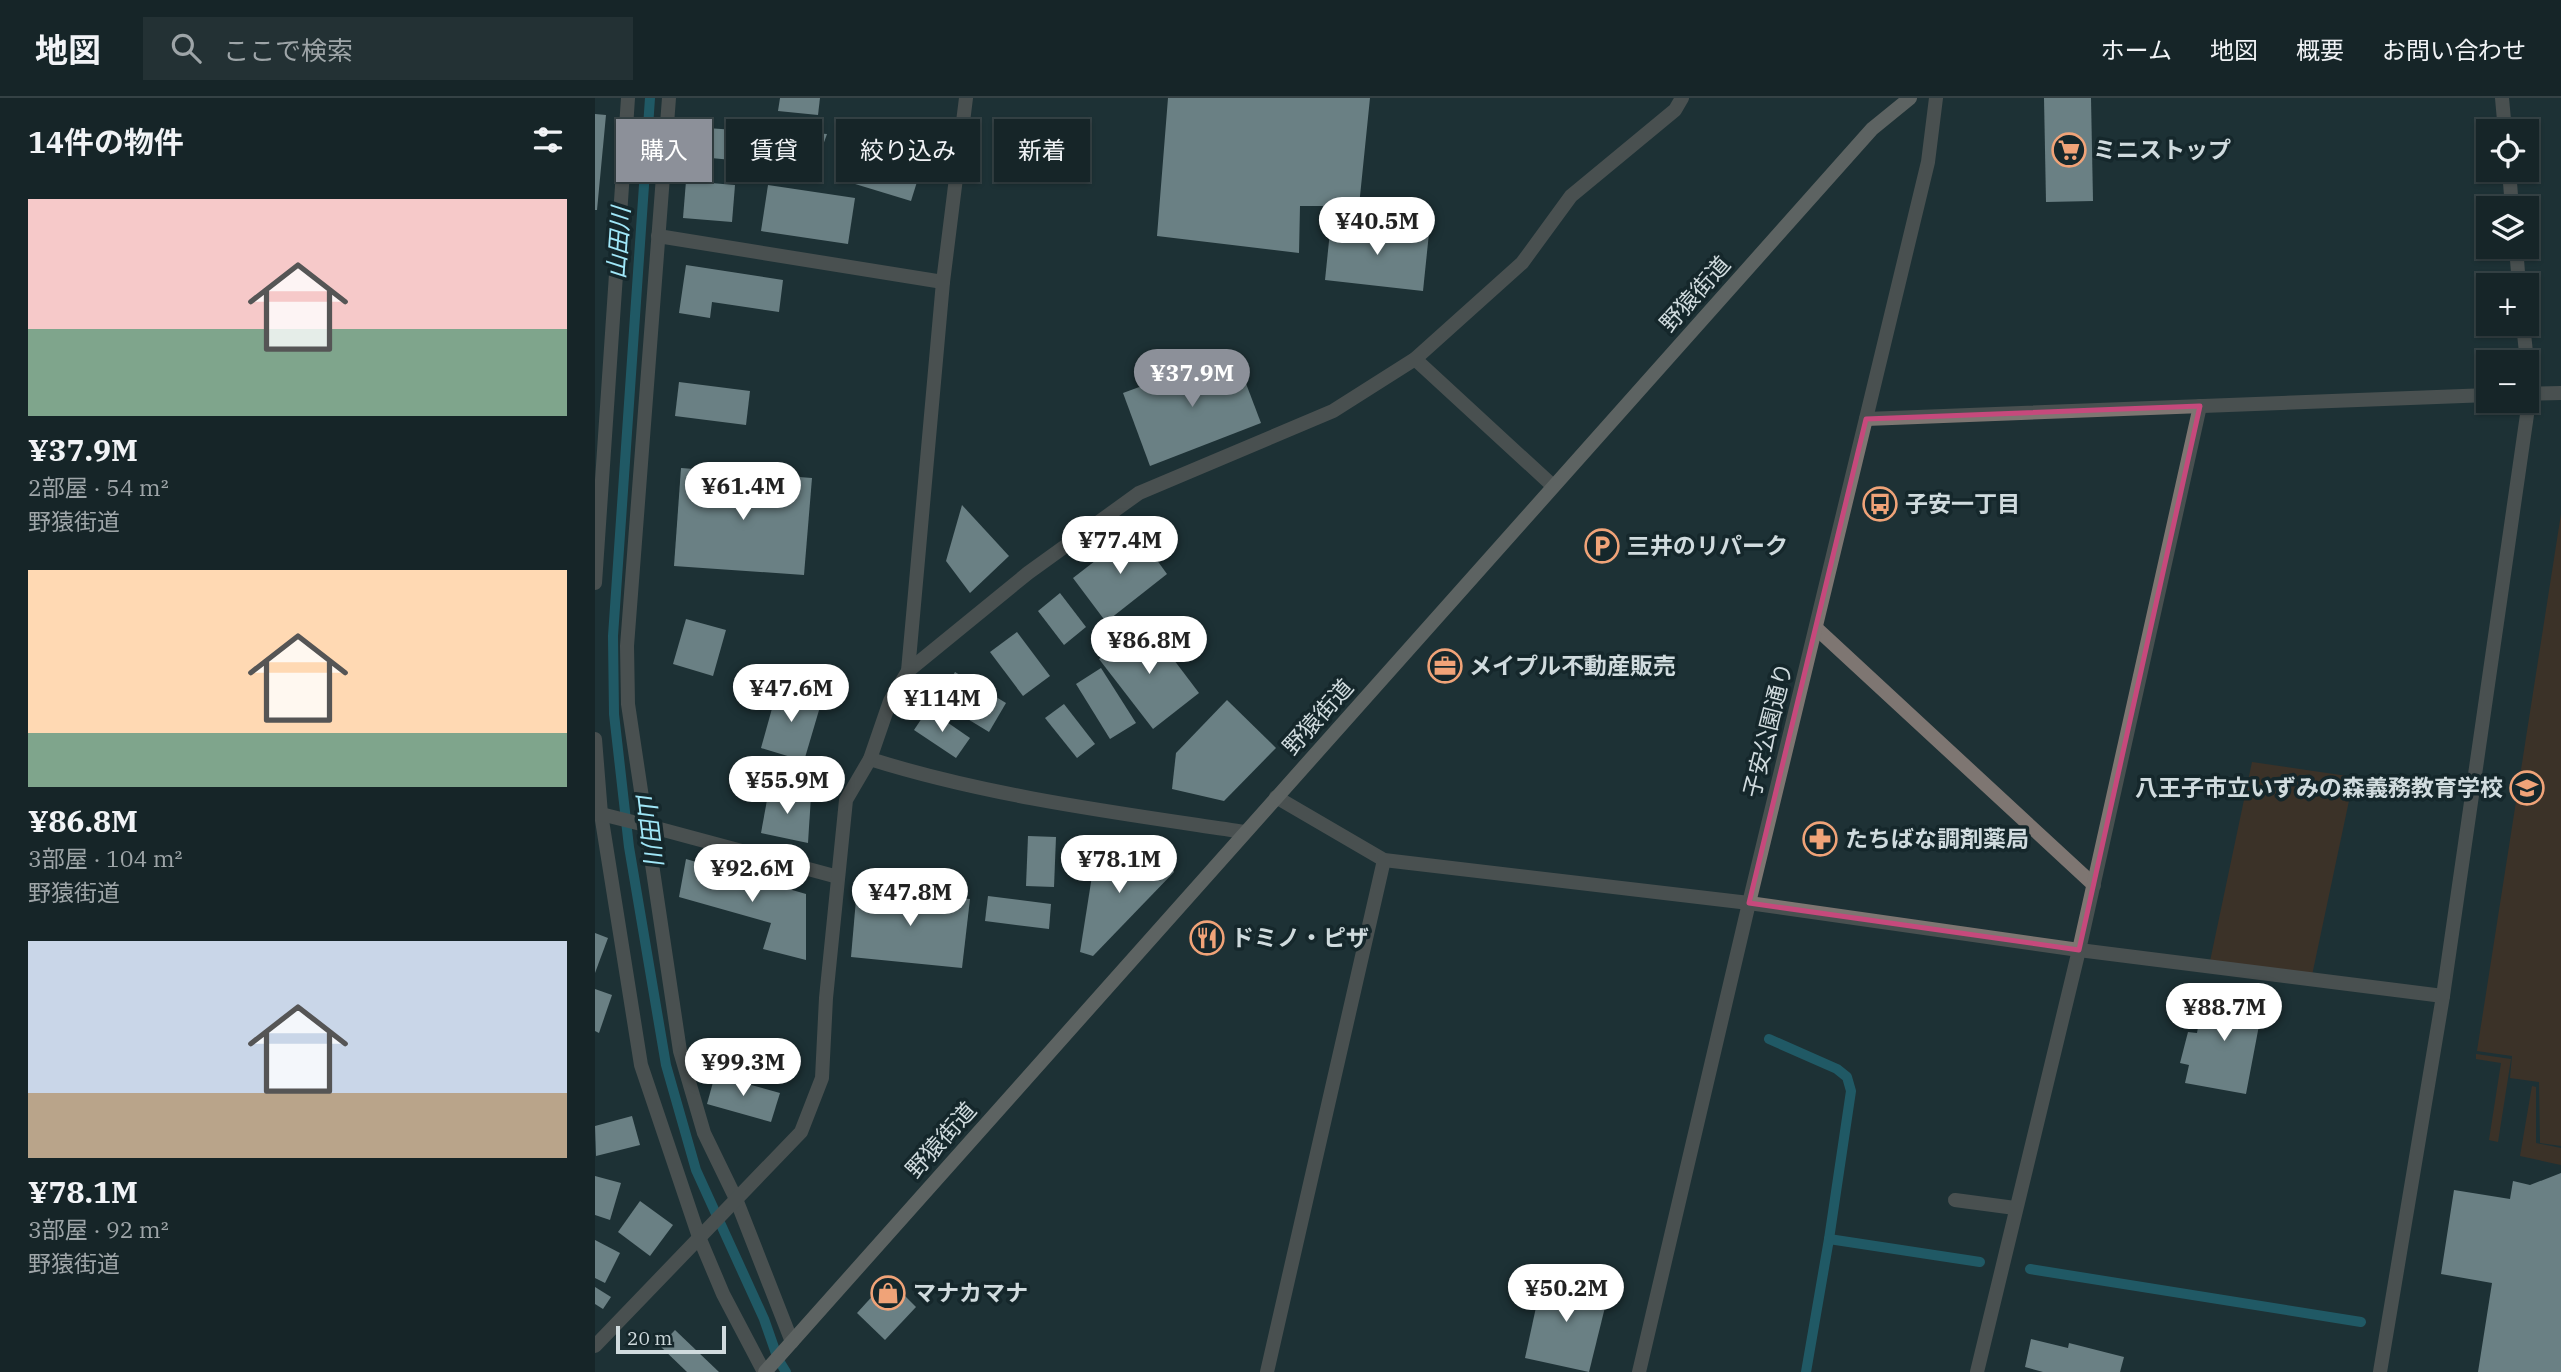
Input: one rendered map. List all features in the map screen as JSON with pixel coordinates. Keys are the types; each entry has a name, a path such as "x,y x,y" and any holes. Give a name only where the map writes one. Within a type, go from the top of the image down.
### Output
{"main road":[{"name":"野猿街道","path":"766,1370 1872,129 1910,98"}],"street":[{"path":"595,583 628,98"},
{"path":"669,98 627,646 628,704 640,824 680,1051 704,1132 734,1201 789,1345"},
{"path":"908,670 943,282 966,98"},
{"path":"595,1346 801,1132 822,1078 826,998 846,800 870,759 890,701 908,670 1028,573 1139,493 1333,411 1415,359 1522,263 1571,197 1675,110 1682,98"},
{"name":"子安公園通り","path":"1639,1372 1749,903 1929,162 1936,98"},
{"path":"2502,98 2504,119"},
{"path":"659,236 943,282"},
{"path":"1415,359 1553,486"},
{"path":"2539,394 2561,393"},
{"path":"1866,419 2476,395"},
{"path":"1977,1372 2080,950 2200,406"},
{"path":"2380,1372 2443,996 2525,413"},
{"path":"1816,628 2094,885"},
{"path":"595,739 603,814 641,1065 723,1294 766,1370"},
{"path":"870,759 924,776 996,791 1245,832"},
{"path":"1276,797 1384,860 1749,903 2080,950 2443,996"},
{"path":"603,814 838,877"},
{"path":"1267,1372 1384,860"},
{"path":"1955,1200 2015,1208"}],"highlighted area":[{"path":"2200,406 2079,950 1749,903 1866,419"}],"shaded area":[{"path":"2561,514 2561,1146 2540,1143 2539,1082 2510,1078 2512,1056 2477,1051"},
{"path":"2252,762 2354,777 2311,980 2209,966"},
{"path":"2476,1054 2511,1059 2498,1142 2489,1140 2501,1063 2476,1059"},
{"path":"2532,1086 2536,1087 2536,1143 2561,1148 2561,1165 2520,1156"}],"building":[{"path":"780,98 820,98 818,115 778,111"},
{"path":"1168,98 1370,98 1359,206 1300,206 1299,253 1157,236"},
{"name":"ミニストップ","path":"2044,98 2091,98 2093,201 2046,202"},
{"path":"595,114 606,115 597,210 595,210"},
{"path":"712,128 726,129 726,159 712,158"},
{"path":"822,134 827,134 822,148"},
{"path":"686,182 735,185 732,222 683,218"},
{"path":"849,182 917,182 911,201"},
{"path":"768,185 855,198 848,244 761,231"},
{"path":"1331,222 1429,233 1423,291 1325,280"},
{"path":"686,265 783,280 779,312 712,302 710,318 679,313"},
{"path":"1234,352 1261,423 1150,466 1123,393"},
{"path":"679,382 750,391 746,425 675,416"},
{"path":"681,468 812,478 804,575 674,566"},
{"path":"962,505 1009,556 970,593 946,561"},
{"path":"1135,530 1167,574 1106,622 1073,578"},
{"path":"1060,593 1086,627 1064,645 1038,611"},
{"path":"686,619 726,630 713,676 673,664"},
{"path":"1146,623 1199,693 1153,729 1099,659"},
{"path":"1017,632 1050,676 1023,696 990,652"},
{"path":"1101,668 1136,723 1110,739 1076,684"},
{"path":"955,672 1006,703 989,732 938,701"},
{"path":"778,687 822,700 804,761 761,748"},
{"path":"1227,700 1276,748 1224,801 1172,789 1176,753"},
{"path":"1064,704 1095,744 1077,758 1045,718"},
{"path":"928,709 970,738 956,758 914,730"},
{"path":"769,789 811,796 808,843 761,833"},
{"path":"1028,836 1056,837 1054,887 1026,886"},
{"path":"1095,857 1169,859 1174,872 1093,956 1080,952"},
{"path":"686,859 806,894 806,960 763,949 771,923 679,897"},
{"path":"857,888 970,899 962,968 851,957"},
{"path":"988,896 1051,904 1049,929 985,921"},
{"path":"595,933 608,938 595,973"},
{"path":"595,989 612,995 599,1033 595,1031"},
{"path":"2232,993 2264,999 2246,1094 2185,1083 2189,1065 2180,1063 2188,1032 2197,1033 2204,995 2230,1000"},
{"path":"715,1075 780,1093 771,1122 707,1104"},
{"path":"632,1116 640,1145 596,1156 595,1126"},
{"path":"2561,1173 2561,1372 2478,1372 2492,1283 2441,1274 2454,1190 2510,1199 2513,1181 2530,1185"},
{"path":"595,1176 621,1183 610,1220 595,1215"},
{"path":"640,1201 673,1225 650,1256 618,1232"},
{"path":"595,1240 620,1253 605,1283 595,1278"},
{"path":"1543,1275 1609,1291 1589,1372 1525,1358"},
{"path":"888,1279 916,1307 885,1340 857,1313"},
{"path":"595,1287 611,1297 603,1309 595,1304"},
{"path":"675,1330 719,1372 687,1372 660,1346"},
{"path":"2031,1339 2068,1348 2069,1343 2124,1357 2120,1372 2043,1372 2025,1367"}],"waterway":[{"name":"山田川","path":"650,98 613,636 614,714 629,847 666,1065 696,1170 786,1372"},
{"path":"1769,1039 1837,1069 1847,1077 1851,1091 1806,1372"},
{"path":"1829,1239 1980,1262"},
{"path":"2030,1269 2361,1322"}],"place":[{"name":"ミニストップ","path":"2069,150"},
{"name":"子安一丁目","path":"1880,504"},
{"name":"三井のリパーク","path":"1602,546"},
{"name":"メイプル不動産販売","path":"1445,666"},
{"name":"八王子市立いずみの森義務教育学校","path":"2527,788"},
{"name":"たちばな調剤薬局","path":"1820,839"},
{"name":"ドミノ・ピザ","path":"1207,938"},
{"name":"マナカマナ","path":"888,1293"}]}
